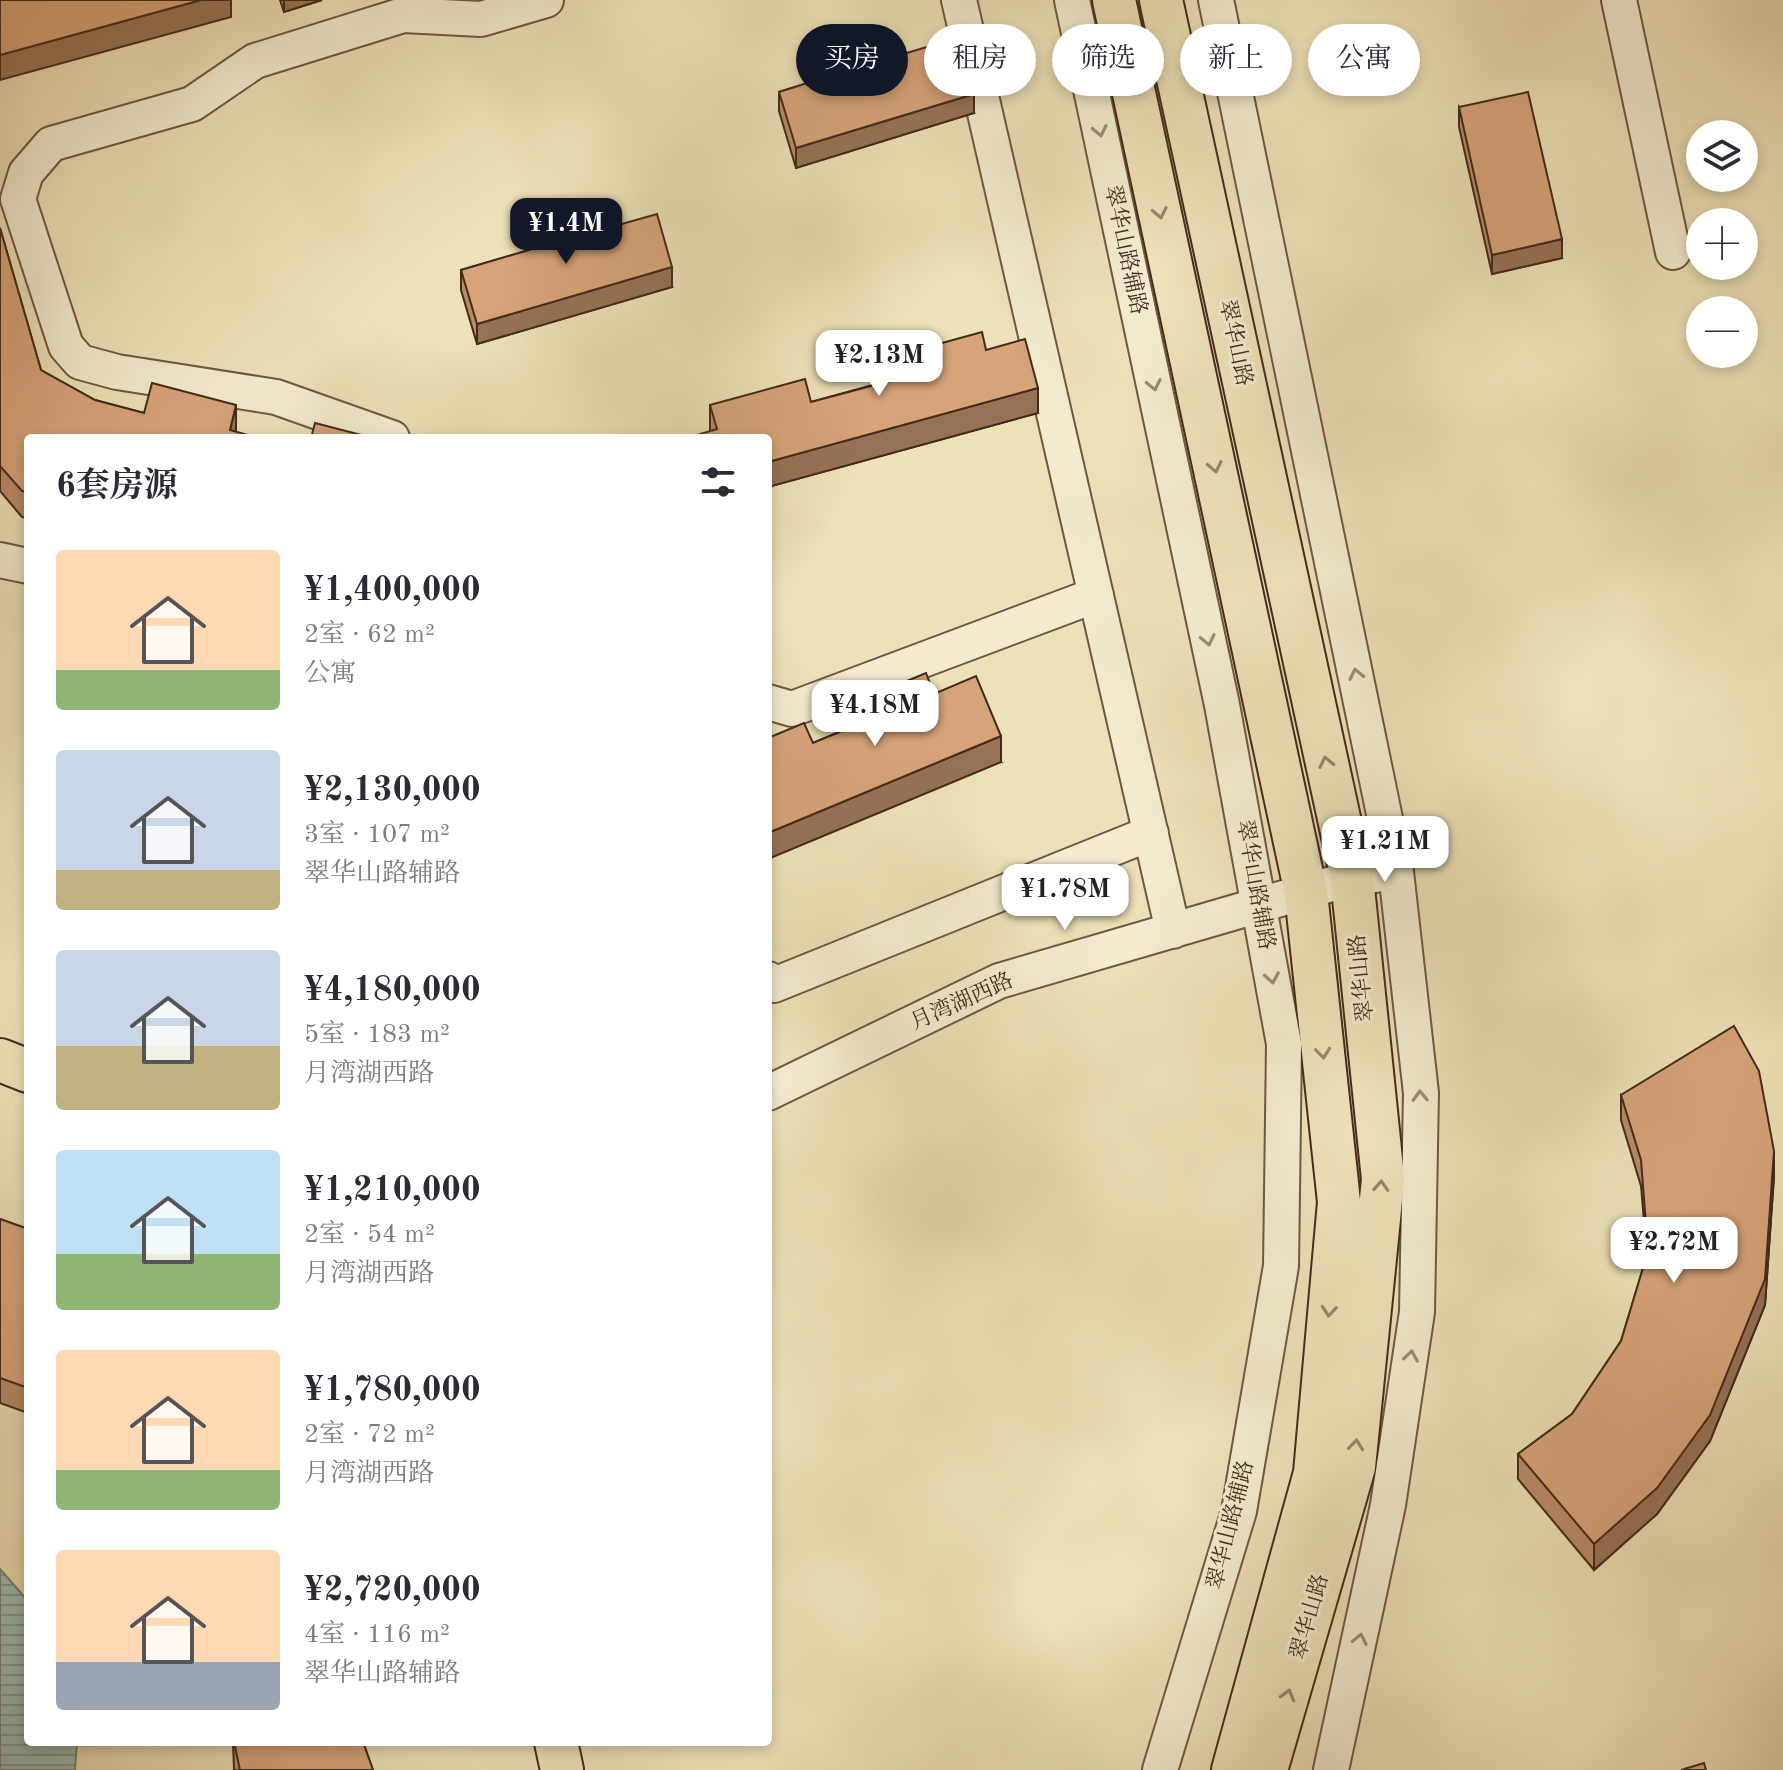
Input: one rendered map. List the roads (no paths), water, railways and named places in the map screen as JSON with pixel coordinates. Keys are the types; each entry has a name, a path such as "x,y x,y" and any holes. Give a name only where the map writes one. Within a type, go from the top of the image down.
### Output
{"main road":[{"name":"翠华山路","path":"1114,0 1306,893 1339,1202 1315,1473 1233,1770"},
{"name":"翠华山路","path":"1161,0 1352,878 1383,1179 1354,1467 1266,1770"},
{"path":"0,1060 24,1069"},
{"path":"557,1746 562,1770"}],"street":[{"path":"381,434 276,397 117,372 80,362 66,346 18,199 26,173 51,144 192,104 255,61 403,15 481,19 546,0"},
{"path":"959,0 1173,931"},
{"name":"翠华山路辅路","path":"1072,0 1222,705 1284,1044 1281,1266 1239,1511 1160,1770"},
{"path":"1216,0 1396,872 1421,1093 1417,1312 1388,1505 1331,1770"},
{"path":"1619,0 1673,252"},
{"path":"0,560 24,565"},
{"path":"772,703 792,709 1096,595"},
{"path":"772,983 774,985 1151,833"},
{"name":"月湾湖西路","path":"772,1091 999,981 1352,878 1396,872"}],"water":[{"path":"0,1569 24,1596 24,1746 77,1746 75,1770 0,1770"}]}
